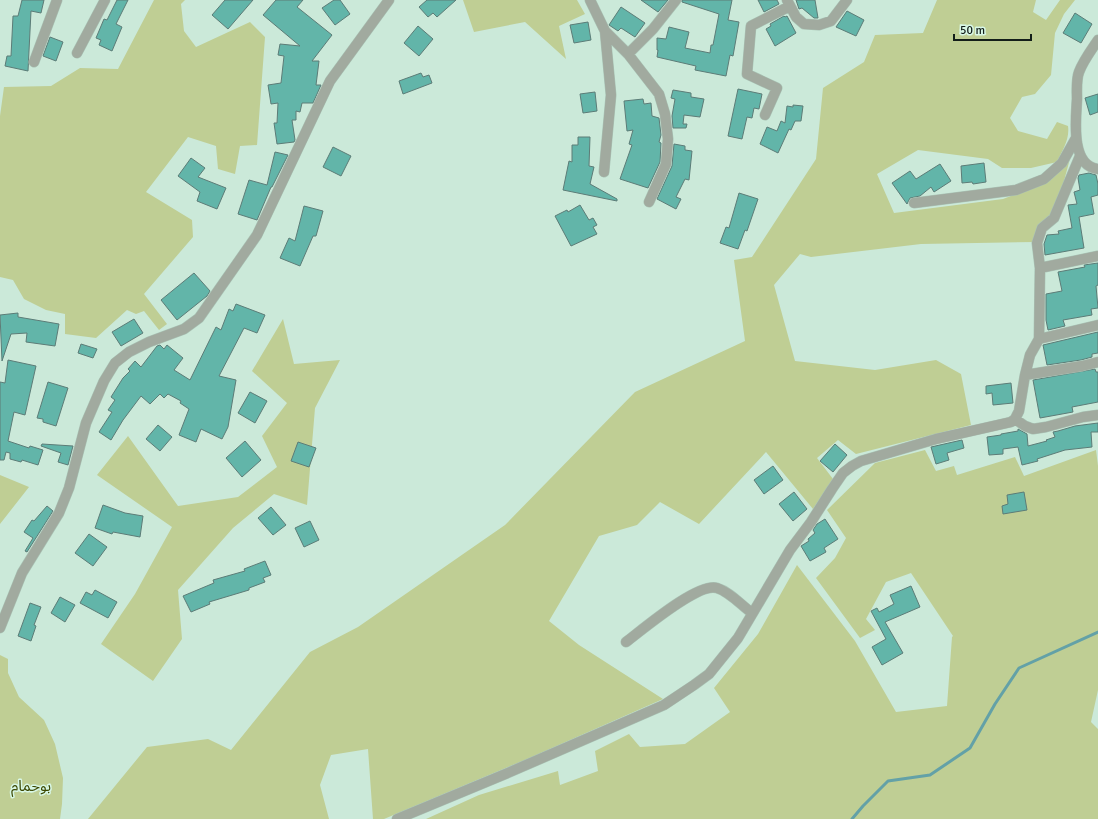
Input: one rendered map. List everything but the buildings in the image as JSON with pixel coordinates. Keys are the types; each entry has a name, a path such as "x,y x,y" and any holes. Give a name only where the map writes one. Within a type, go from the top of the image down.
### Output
{"street":[{"path":"34,62 57,0"},
{"path":"77,53 105,0"},
{"path":"0,628 22,573 59,513 69,488 86,423 104,380 115,363 129,352 149,342 184,329 199,318 257,235 330,81 389,0"},
{"path":"590,0 606,32 628,54 659,94 665,114 668,132 666,164 649,202"},
{"path":"628,54 653,29 676,0"},
{"path":"765,115 777,88 747,74 751,26 788,3 796,17 804,24 819,25 831,21 847,0"},
{"path":"604,172 611,95 606,32"},
{"path":"1098,40 1095,55 1078,72 1076,138 1080,156 1094,168 1098,169"},
{"path":"914,203 1016,190 1044,180 1062,163 1076,138"},
{"path":"397,819 664,705 709,674 738,638 790,550 811,522 843,473 861,461 936,439 1011,422 1015,419 1019,411 1030,355 1038,339 1040,268 1037,243 1042,228 1054,218 1080,156"},
{"path":"1040,268 1098,256"},
{"path":"1038,339 1098,325"},
{"path":"1025,375 1098,362"},
{"path":"1015,419 1026,426 1033,428 1046,427 1098,415"},
{"path":"626,642 660,616 694,593 707,587 716,587 724,590 752,613"}],"green space":[{"path":"154,0 185,0 181,4 184,31 196,47 250,22 265,37 257,145 240,146 235,174 218,169 216,146 188,137 146,192 192,220 193,237 144,294 167,324 159,330 144,311 136,314 127,310 96,338 65,334 65,314 46,310 24,299 13,280 0,277 0,116 4,87 51,86 80,68 118,69"},
{"path":"463,0 577,0 585,14 559,26 566,59 525,22 474,32"},
{"path":"937,0 1036,0 1033,12 1046,20 1060,0 1075,0 1064,14 1055,33 1051,75 1035,94 1022,97 1010,118 1018,131 1047,139 1057,122 1068,126 1067,140 1057,162 1031,168 1002,168 988,159 918,150 877,174 894,213 1003,199 1029,189 1072,151 1060,196 1036,242 921,244 811,257 800,254 774,285 795,361 875,370 936,360 961,374 971,425 856,454 838,440 817,458 833,479 813,509 766,452 699,524 660,502 637,525 599,536 549,621 579,645 663,699 525,760 384,819 373,819 368,749 331,755 320,785 329,819 88,819 147,747 208,739 231,750 310,652 358,627 505,525 635,392 745,341 734,260 752,257 816,159 823,88 864,62 875,35 923,33"},
{"path":"283,319 294,364 340,360 315,408 307,505 274,494 233,528 178,590 182,639 153,681 101,644 135,594 172,527 97,475 128,436 178,506 238,497 277,467 262,436 287,403 252,371"},
{"path":"925,450 936,471 954,466 957,475 1015,457 1024,476 1096,450 1098,466 1098,690 1091,722 1098,729 1098,819 426,819 479,795 558,771 560,785 598,771 595,751 629,734 640,747 685,744 730,712 714,688 758,634 797,565 855,641 896,712 947,706 953,636 911,573 886,582 866,619 875,630 860,638 816,578 835,558 846,538 827,510 875,463"},
{"path":"0,475 29,487 0,524"},
{"name":"بوحمام","path":"0,655 8,659 8,673 19,697 44,720 55,744 63,778 60,819 0,819"}],"waterway":[{"path":"852,819 888,781 930,775 970,748 995,704 1019,668 1098,632"}]}
